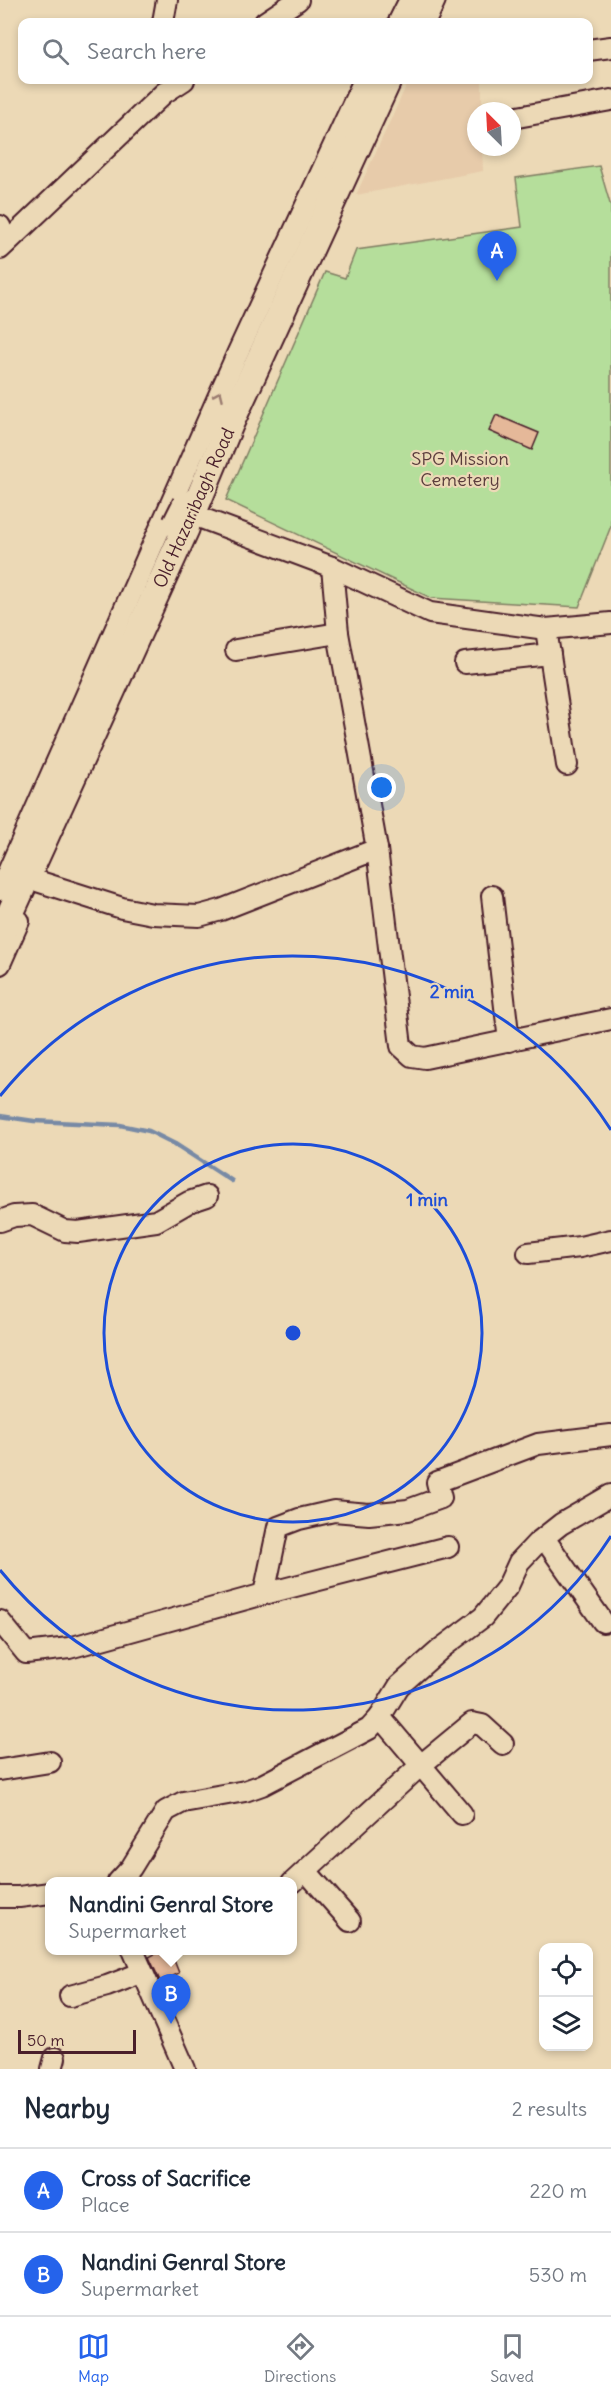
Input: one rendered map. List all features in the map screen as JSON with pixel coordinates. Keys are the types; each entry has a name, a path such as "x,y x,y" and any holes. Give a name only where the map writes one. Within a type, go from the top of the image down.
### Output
{"main road":[{"name":"Old Hazaribagh Road","path":"0,936 374,84"},
{"name":"Old Hazaribagh Road","path":"0,911 230,424 386,84"}],"street":[{"path":"165,18 167,0"},
{"path":"272,18 298,0"},
{"path":"398,18 417,9"},
{"path":"593,49 611,47"},
{"path":"0,964 37,881 186,515 238,352 362,84"},
{"path":"0,890 398,84"},
{"path":"2,239 163,86"},
{"path":"521,116 611,100"},
{"path":"186,515 332,567 430,613 546,629 611,623"},
{"path":"332,567 338,633 376,849 401,1046 412,1056 425,1059 611,1019"},
{"path":"546,629 567,765"},
{"path":"236,650 338,633"},
{"path":"465,663 550,654"},
{"path":"37,881 122,908 153,914 199,916 242,902 376,849"},
{"path":"492,896 509,1041"},
{"path":"0,1221 14,1216 32,1215 65,1231 78,1232 156,1221 168,1216 179,1206 207,1196"},
{"path":"528,1253 580,1247 611,1240"},
{"path":"264,1594 278,1527 299,1519 334,1511 369,1514 408,1510 441,1498 437,1482 538,1444 611,1435"},
{"path":"122,1877 131,1868 166,1811 183,1802 245,1791 262,1785 369,1729 380,1717 399,1686 443,1647 483,1617 508,1586 519,1562 561,1524 611,1495"},
{"path":"544,1538 603,1622"},
{"path":"0,1621 26,1653 69,1648 264,1594 448,1547"},
{"path":"380,1717 462,1814"},
{"path":"350,1921 299,1877 421,1765 472,1723 482,1725 503,1744"},
{"path":"0,1770 50,1762"},
{"path":"0,1897 45,1894"},
{"path":"134,1955 185,2069"},
{"path":"70,1996 107,1986 141,1973"}],"shaded area":[{"path":"407,84 482,84 482,102 467,102 467,156 482,156 483,171 356,195"}],"green space":[{"name":"SPG Mission Cemetery","path":"599,166 611,207 611,526 579,607 431,598 226,500 325,272 345,278 356,250 522,227 516,178"}],"building":[{"path":"496,415 539,433 532,450 489,431"},
{"path":"172,1955 179,1973 161,1983 149,1957"}],"waterway":[{"path":"0,1116 34,1121 120,1125 149,1131 175,1144 232,1181"}],"place":[{"name":"Cross of Sacrifice","path":"497,281"},
{"name":"Nandini Genral Store","path":"171,2024"}]}
